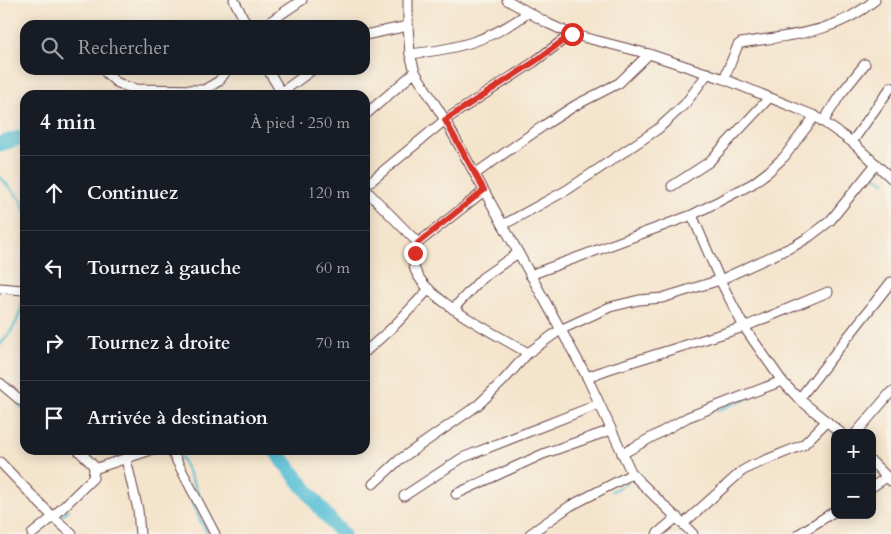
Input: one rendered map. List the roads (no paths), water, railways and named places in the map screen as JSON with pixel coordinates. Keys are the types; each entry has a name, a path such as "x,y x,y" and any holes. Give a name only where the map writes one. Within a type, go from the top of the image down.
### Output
{"street":[{"path":"234,0 244,20"},
{"path":"272,20 302,0"},
{"path":"408,0 410,54 415,72 445,120 587,377 632,474 693,534"},
{"path":"507,0 528,13 572,34 649,54 708,73 814,116 852,142 891,178"},
{"path":"724,79 741,43 826,28 854,15 875,0"},
{"path":"410,54 450,49 482,39 508,27 528,13"},
{"path":"370,33 408,26"},
{"path":"370,183 445,120 534,62 572,34"},
{"path":"475,174 576,105 619,83 649,54"},
{"path":"823,122 840,95 865,64"},
{"path":"370,111 415,72"},
{"path":"503,225 567,190 658,129 686,104 708,73"},
{"path":"108,75 116,82 125,86 136,89 161,90"},
{"path":"212,90 223,75"},
{"path":"271,75 279,90"},
{"path":"286,90 306,75"},
{"path":"852,142 891,87"},
{"path":"672,186 709,162 769,98"},
{"path":"530,275 692,215 752,184 784,157 814,116"},
{"path":"373,484 399,460 478,405 503,381 528,352 560,330 610,307 638,300 662,298 720,280 794,246 830,220 876,164"},
{"path":"484,190 418,243 414,266 418,276 442,302 528,352"},
{"path":"370,192 418,243"},
{"path":"692,215 720,280 744,327 782,381 800,399 836,429"},
{"path":"453,309 482,278 518,253"},
{"path":"800,399 891,282"},
{"path":"0,288 20,290"},
{"path":"370,348 394,326 429,289"},
{"path":"587,377 744,327 828,292"},
{"path":"622,454 688,417 782,381"},
{"path":"0,383 20,400"},
{"path":"859,429 891,392"},
{"path":"404,496 462,458 599,404"},
{"path":"657,534 680,521 751,466 804,445 827,421"},
{"path":"456,494 543,454 611,430"},
{"path":"32,534 93,478 94,469 84,455"},
{"path":"94,469 137,455"},
{"path":"174,455 215,534"},
{"path":"126,459 138,510 140,534"},
{"path":"0,462 72,534"},
{"path":"876,466 889,479 876,485"},
{"path":"530,534 570,506 632,474"},
{"path":"799,534 831,514"}],"waterway":[{"path":"0,144 20,138"},
{"path":"871,174 885,182"},
{"path":"0,177 20,199"},
{"path":"0,345 8,336 20,312"},
{"path":"718,410 751,397"},
{"path":"180,455 199,495"},
{"path":"279,455 343,534"},
{"path":"612,491 627,483"},
{"path":"184,484 207,532"},
{"path":"61,516 68,510"}]}
